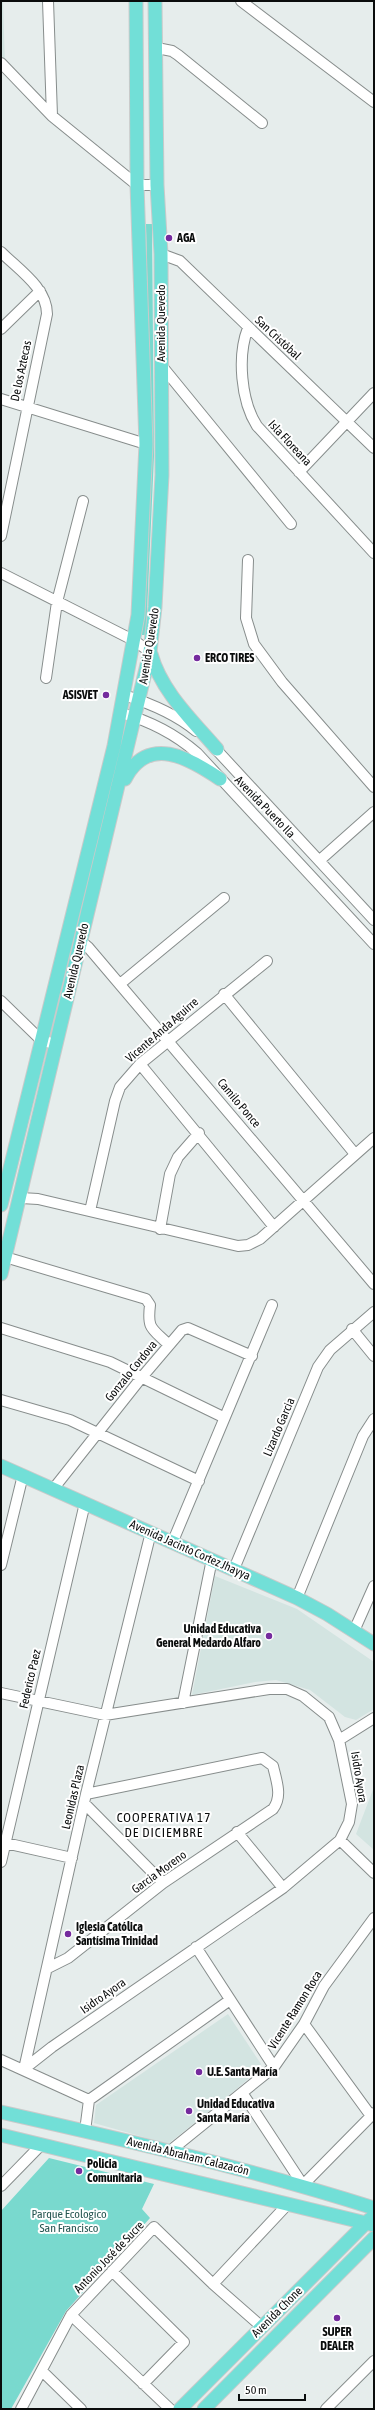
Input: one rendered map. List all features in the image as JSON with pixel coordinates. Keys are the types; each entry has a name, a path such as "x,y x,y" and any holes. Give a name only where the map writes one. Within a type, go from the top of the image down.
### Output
{"main road":[{"name":"Avenida Quevedo","path":"1,1205 121,713 135,641 142,552 146,444 137,185 136,1"},
{"name":"Avenida Quevedo","path":"1,1274 21,1198 81,941 140,700 150,652 156,607 162,475 161,254 157,185 157,48 155,1"},
{"path":"150,652 155,669 166,688 216,749"},
{"path":"118,792 135,764 151,754 161,753 178,756 196,762 220,779"},
{"name":"Avenida Jacinto Cortez Jhayya","path":"1,1466 86,1502 297,1598 374,1644"},
{"name":"Avenida Abraham Calazacón","path":"1,2112 170,2151 303,2186 374,2208"},
{"name":"Avenida Abraham Calazacón","path":"1,2135 287,2205 371,2221"},
{"name":"Avenida Chone","path":"180,2409 371,2221"},
{"name":"Avenida Chone","path":"204,2409 374,2238"}],"street":[{"path":"48,1 52,116"},
{"path":"241,1 374,102"},
{"path":"157,48 172,51 262,123"},
{"path":"1,63 52,116 137,185 157,185"},
{"name":"De los Aztecas","path":"1,252 40,291 47,303 47,314 1,536"},
{"name":"San Cristóbal","path":"161,254 180,261 374,448"},
{"path":"2,327 40,291"},
{"name":"Isla Floreana","path":"248,328 244,340 243,393 249,414 257,426 374,553"},
{"path":"161,365 291,524"},
{"path":"299,472 374,393"},
{"path":"1,399 146,444"},
{"path":"46,678 57,602 83,500"},
{"path":"248,560 246,618 254,644 282,682 374,788"},
{"path":"1,573 135,641 150,652"},
{"name":"Avenida Puerto Ila","path":"124,695 140,700 187,724 216,749 374,920"},
{"name":"Avenida Puerto Ila","path":"121,713 135,717 179,738 197,753 374,944"},
{"path":"320,860 374,812"},
{"path":"120,984 224,898"},
{"name":"Camilo Ponce","path":"81,941 169,1040 374,1284"},
{"name":"Vicente Anda Aguirre","path":"90,1211 115,1101 120,1087 140,1064 224,994 267,961"},
{"path":"224,994 355,1154"},
{"path":"1,1001 42,1041 57,1044"},
{"path":"140,1064 199,1133 274,1227"},
{"path":"160,1229 170,1174 178,1157 199,1133"},
{"path":"21,1198 38,1199 160,1229 238,1246 248,1245 260,1240 374,1138"},
{"path":"5,1257 146,1299 150,1305 148,1318 150,1325 169,1344"},
{"path":"173,1541 199,1481 223,1417 252,1356 272,1305"},
{"name":"Lizardo Garcia","path":"234,1569 318,1367 330,1350 374,1312"},
{"path":"1,1328 110,1362 223,1417"},
{"name":"Gonzalo Cordova","path":"54,1488 142,1377 182,1330 188,1328 252,1356"},
{"path":"352,1330 374,1356"},
{"path":"1,1400 70,1420 199,1481"},
{"path":"297,1598 363,1436 374,1419"},
{"path":"1,1565 23,1475"},
{"name":"Federico Paez","path":"1,1862 3,1842 86,1502"},
{"name":"Leonidas Plaza","path":"24,2069 85,1799 151,1532"},
{"path":"183,1703 212,1559"},
{"path":"354,1631 374,1586"},
{"name":"Isidro Ayora","path":"1,1693 105,1715 269,1689 287,1689 303,1696 329,1717 339,1740 352,1804 349,1822 340,1840 283,1888 52,2047 24,2069"},
{"path":"339,1740 374,1718"},
{"name":"Garcia Moreno","path":"48,1968 68,1958 163,1883 273,1809 278,1800 273,1766 268,1761 255,1758 85,1799"},
{"path":"85,1799 163,1883"},
{"path":"237,1832 283,1888"},
{"path":"340,1840 374,1873"},
{"path":"3,1842 72,1858"},
{"name":"Vicente Ramon Roca","path":"170,2151 243,2094 274,2067 304,2024 324,1986 374,1918"},
{"path":"196,1947 274,2067"},
{"path":"86,2131 89,2100 230,2000"},
{"path":"243,2094 303,2186 372,2115 304,2024"},
{"path":"1,2060 24,2069 89,2100"},
{"path":"1,2186 41,2145"},
{"path":"213,2284 287,2205"},
{"name":"Antonio José de Sucre","path":"21,2409 71,2316 112,2270 154,2227 213,2284 262,2327"},
{"path":"112,2270 184,2342 143,2384"},
{"path":"71,2316 170,2409"},
{"path":"326,2409 374,2361"},
{"path":"42,2371 81,2409"}],"shaded area":[{"path":"1,1 3,1 5,65 1,60"},
{"name":"Unidad Educativa General Medardo Alfaro","path":"215,1576 297,1609 374,1662 374,1709 356,1720 345,1717 310,1690 276,1680 255,1682 192,1695"},
{"path":"374,1787 374,1850 356,1834"},
{"name":"U.E. Santa María","path":"228,2014 261,2064 246,2081 216,2106 168,2144 94,2123 96,2105"}],"green space":[{"path":"146,224 152,224 154,456 146,635 141,635 148,546 151,456"},
{"name":"Parque Ecologico San Francisco","path":"49,2158 154,2184 142,2209 150,2218 66,2311 11,2409 1,2409 1,2211"}],"place":[{"name":"AGA","path":"169,238"},
{"name":"ERCO TIRES","path":"197,658"},
{"name":"ASISVET","path":"106,695"},
{"name":"Unidad Educativa General Medardo Alfaro","path":"269,1636"},
{"name":"Iglesia Católica Santísima Trinidad","path":"68,1934"},
{"name":"U.E. Santa María","path":"199,2072"},
{"name":"Unidad Educativa Santa María","path":"189,2111"},
{"name":"Policia Comunitaria","path":"79,2171"},
{"name":"SUPER DEALER","path":"337,2318"}],"district":[{"name":"COOPERATIVA 17 DE DICIEMBRE","path":"164,1824"}]}
